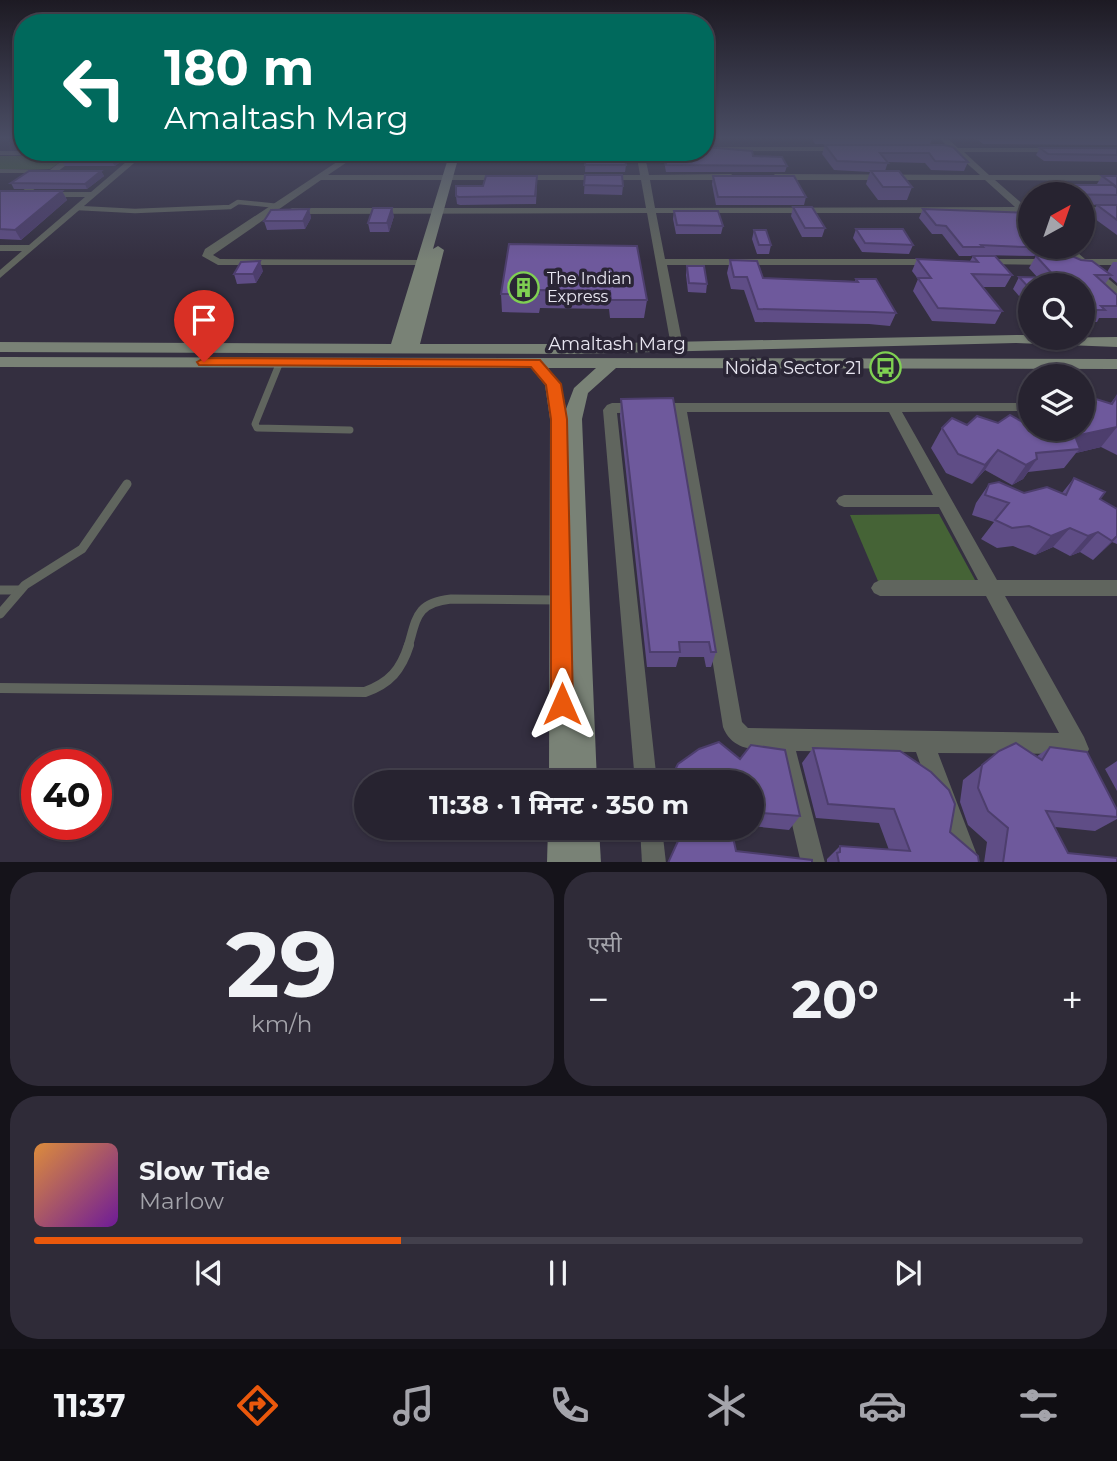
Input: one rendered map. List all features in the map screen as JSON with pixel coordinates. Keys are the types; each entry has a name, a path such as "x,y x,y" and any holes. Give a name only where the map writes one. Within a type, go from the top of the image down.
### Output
{"main road":[{"path":"404,348 452,179"},
{"name":"Amaltash Marg","path":"978,340 994,346 1029,349 1035,353 1037,356 1023,364"},
{"name":"Amaltash Marg","path":"0,347 404,348 1018,340"},
{"name":"Amaltash Marg","path":"1095,341 1117,342"},
{"name":"Amaltash Marg","path":"1059,350 1058,353 1067,358 1092,364"},
{"name":"Amaltash Marg","path":"0,362 535,363 872,368 1018,364"},
{"path":"535,363 555,389 568,395 579,391 611,364"},
{"name":"Amaltash Marg","path":"1095,364 1117,364"},
{"path":"555,389 568,491 582,770"},
{"path":"562,770 562,600 573,419 579,391"},
{"path":"562,840 562,862"},
{"path":"585,840 586,862"}],"street":[{"path":"24,194 43,179"},
{"path":"0,275 112,179"},
{"path":"321,179 209,251 207,256 218,262 428,263"},
{"path":"645,179 677,346"},
{"path":"989,179 1018,203"},
{"path":"12,194 94,195"},
{"path":"276,209 1018,212"},
{"path":"1096,210 1117,210"},
{"path":"0,248 31,248"},
{"path":"1079,259 1117,292"},
{"path":"662,262 947,262"},
{"path":"974,262 1056,262"},
{"path":"1069,262 1117,262"},
{"path":"645,770 610,410 617,406 1018,407"},
{"path":"679,407 733,727 741,736 751,740 783,741 1077,744"},
{"path":"893,407 1090,769"},
{"path":"844,501 945,502"},
{"path":"880,587 1117,588"},
{"path":"783,741 813,862"},
{"path":"923,742 968,862"},
{"path":"652,840 654,862"}],"lane":[{"path":"78,208 135,212 230,207 239,202 276,209"},
{"path":"280,362 260,406 254,424 257,428 350,430"},
{"path":"0,614 20,590 82,549 127,484"},
{"path":"0,590 20,590"},
{"path":"0,688 365,692 381,687 395,677 405,660 417,616 423,607 451,599 562,600"}],"green space":[{"path":"939,514 975,580 878,581 850,515"}],"building":[{"path":"17,179 91,179 85,184 11,183"},
{"path":"485,179 537,179 535,196 456,196 456,186 483,186"},
{"path":"585,179 622,179 623,186 584,185"},
{"path":"714,179 796,179 806,197 718,197"},
{"path":"877,179 906,179 912,187 883,187"},
{"path":"1106,179 1117,179 1117,187"},
{"path":"1096,185 1113,185 1117,188 1117,195 1096,195"},
{"path":"0,191 62,191 15,230 0,229"},
{"path":"1097,205 1117,205 1117,220"},
{"path":"793,207 812,207 825,228 805,228"},
{"path":"373,208 392,208 387,223 368,223"},
{"path":"309,209 303,221 264,221 271,210"},
{"path":"923,209 1018,213 1018,246 963,247 946,226 936,225"},
{"path":"674,211 718,211 723,226 677,225"},
{"path":"856,229 903,229 913,245 865,243"},
{"path":"754,230 766,230 771,245 759,245"},
{"path":"509,244 637,246 647,300 611,300 610,291 539,290 539,294 501,294"},
{"path":"973,256 995,256 1012,275 972,274 1002,311 938,308 918,278 931,278 917,259 978,262"},
{"path":"1039,259 1092,261 1111,275 1095,273 1051,273"},
{"path":"730,260 757,261 763,278 858,282 856,279 876,279 896,313 758,309 747,277 734,277"},
{"path":"260,261 253,274 234,274 241,262"},
{"path":"687,266 704,266 707,284 689,283"},
{"path":"1095,275 1117,295 1117,306 1101,306 1105,310 1095,310"},
{"path":"1117,396 1117,427 1095,432 1095,399 1112,404"},
{"path":"673,398 716,652 711,652 709,642 679,642 680,652 650,652 621,399"},
{"path":"1010,415 1018,419 1018,441 1077,441 1080,449 1036,453 1037,459 1026,465 998,450 985,465 958,454 942,428 952,418 967,425 977,416 998,423"},
{"path":"1074,478 1105,492 1100,499 1117,509 1117,536 1112,541 1098,532 1088,536 1070,528 1051,536 1029,526 1012,528 995,520 1009,503 985,495 989,484 999,482 1024,493 1047,487 1066,495"},
{"path":"719,742 740,759 751,745 785,750 800,816 764,813 764,770 675,770 678,764 699,749"},
{"path":"1016,743 1042,760 1050,747 1087,752 1117,810 1117,817 1046,811 1068,853 1117,858 1117,862 1003,862 1008,828 988,811 978,788 982,765 999,751"},
{"path":"813,748 900,751 931,772 949,790 955,804 950,832 978,856 979,862 839,862 837,853 840,852 840,846 910,851 894,809 828,804"},
{"path":"679,840 734,840 736,851 812,862 668,862"}],"place":[{"name":"The Indian Express","path":"524,287"},
{"name":"Noida Sector 21","path":"885,368"}],"route":[{"path":"204,362 535,363 553,384 559,419 562,704"}]}
